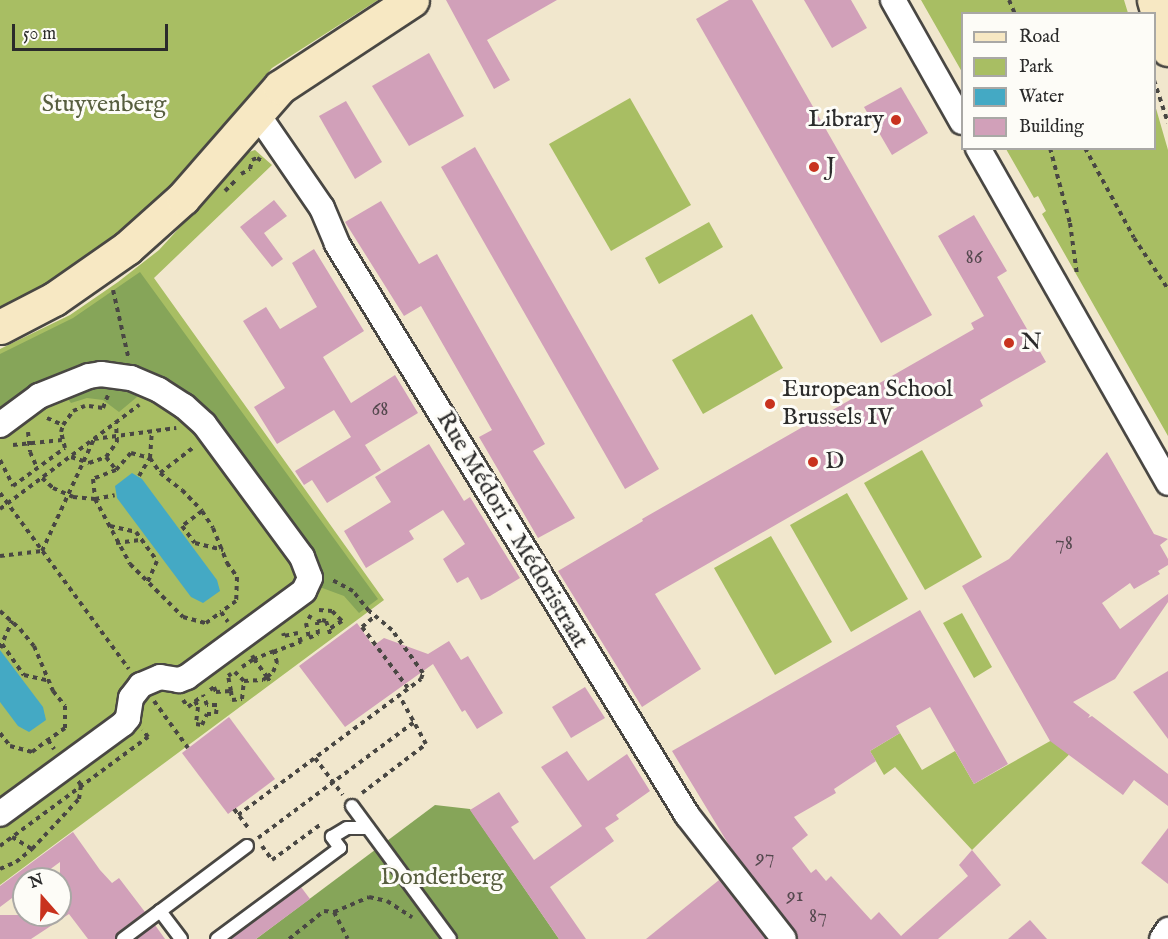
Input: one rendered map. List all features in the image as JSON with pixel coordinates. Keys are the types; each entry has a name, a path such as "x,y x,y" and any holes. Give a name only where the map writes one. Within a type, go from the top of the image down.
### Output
{"street":[{"path":"0,327 70,289 134,243 183,198 256,112 288,81 412,0"},
{"path":"893,0 961,119"},
{"path":"1154,0 1168,49"},
{"name":"Rue Médori - Médoristraat","path":"256,112 322,208 337,244 687,815 784,939"},
{"path":"979,150 1168,483"},
{"path":"3,824 67,765 123,724 128,718 131,698 141,685 160,677 179,680 187,677 304,591 314,590 302,557 208,429 184,406 159,390 131,378 101,374 72,382 39,396 5,435"},
{"path":"1162,939 1168,930"}],"lane":[{"path":"350,805 450,939"},
{"path":"217,939 340,848 332,837 353,826 367,828"},
{"path":"123,939 247,846"},
{"path":"160,911 181,939"}],"path":[{"path":"1156,83 1168,123"},
{"path":"1051,150 1074,238 1077,282"},
{"path":"1086,150 1134,238 1168,289"},
{"path":"250,162 255,159 261,160"},
{"path":"222,193 229,190 239,175 250,169"},
{"path":"121,283 113,289 131,378"},
{"path":"0,508 159,390"},
{"path":"0,460 13,486 65,448 62,432 67,417 87,406 103,408"},
{"path":"30,422 28,443 37,468"},
{"path":"71,457 84,462 95,462 106,458 115,448 118,436 116,423"},
{"path":"94,439 152,431 208,429"},
{"path":"160,473 208,429"},
{"path":"140,476 150,458 152,431"},
{"path":"5,435 28,443 62,440"},
{"path":"42,551 94,439"},
{"path":"131,453 150,458 160,473 188,495 202,512 224,550 227,563 237,577 236,601 206,623 183,617 171,603 147,583 116,543 110,526 95,499 93,479 116,470 131,453"},
{"path":"106,458 116,470"},
{"path":"42,478 68,495 95,499 115,495"},
{"path":"0,493 188,748"},
{"path":"202,512 182,526 195,543 224,550"},
{"path":"110,526 136,532 157,561 147,583"},
{"path":"116,543 142,540"},
{"path":"0,556 42,551"},
{"path":"238,815 421,679 423,673 392,630 375,616 353,591 339,581 314,590 319,610"},
{"path":"329,629 342,621 332,611 319,610 308,617 306,623 309,638 318,634 317,622 326,621 331,636"},
{"path":"0,611 34,646 53,691 65,706 64,728 32,752 10,747 0,733"},
{"path":"221,612 240,638"},
{"path":"375,616 361,628 408,688"},
{"path":"12,621 1,646 24,675 50,681"},
{"path":"235,672 244,681 255,682 267,677 277,663 274,651 254,658 267,677 271,683"},
{"path":"231,691 232,700 242,699 244,681"},
{"path":"195,701 198,707 196,724 202,725 207,714 216,714 217,705 207,705 203,695"},
{"path":"272,860 350,805 426,744 399,695"},
{"path":"260,837 414,722"},
{"path":"0,869 16,862 32,849 79,799 81,785 48,740"},
{"path":"315,758 350,805"},
{"path":"3,824 32,849"},
{"path":"289,939 324,911 334,912 369,897 387,901 421,922"},
{"path":"334,912 348,939"}],"green space":[{"name":"Stuyvenberg","path":"0,0 378,0 272,68 170,187 117,235 68,271 30,295 0,309"},
{"path":"921,0 1124,0 1128,12 961,12 961,70"},
{"path":"630,98 691,205 611,251 549,144"},
{"path":"1156,108 1168,150 1168,436 1042,214 1046,211 1038,196 1034,198 1007,150 1156,150"},
{"path":"255,150 272,165 154,278 384,600 24,867 12,867 12,876 0,885 0,349 70,315 159,250 249,152"},
{"path":"709,222 723,247 659,284 645,258"},
{"path":"140,272 378,599 359,613 344,596 317,586 317,571 155,382 119,412 103,400 87,398 71,403 53,379 0,415 0,354 73,318"},
{"path":"752,314 783,368 703,414 672,360"},
{"path":"922,450 982,557 925,590 864,483"},
{"path":"847,493 908,599 851,632 790,525"},
{"path":"771,536 832,642 775,675 714,568"},
{"path":"962,613 992,667 974,678 943,623"},
{"path":"1084,722 1091,733 972,850 895,767 884,775 870,751 900,733 922,770 955,751 974,784"},
{"name":"Donderberg","path":"435,805 470,809 559,939 256,939"}],"water":[{"path":"132,473 142,479 217,580 220,591 203,603 191,597 117,498 115,486"},
{"path":"0,650 43,707 46,720 29,732 18,726 0,702"}],"building":[{"path":"446,0 557,0 487,40 510,80 494,89"},
{"name":"J","path":"729,0 752,0 932,315 881,343 696,19"},
{"path":"804,0 851,0 867,28 832,48"},
{"path":"429,53 464,116 409,146 372,86"},
{"name":"Library","path":"901,87 928,133 892,155 864,107"},
{"path":"346,101 382,162 355,179 319,116"},
{"path":"475,147 659,469 625,489 441,167"},
{"path":"274,200 287,216 264,233 283,259 272,267 240,227"},
{"path":"381,201 419,264 437,254 545,444 533,451 575,518 538,538 479,437 492,430 421,306 404,316 345,222"},
{"path":"974,215 1007,271 997,277 1046,362 980,400 983,406 655,594 701,669 642,707 558,571 643,521 642,519 974,329 971,323 984,316 938,236"},
{"path":"314,249 364,331 323,357 351,403 395,375 418,413 365,445 381,470 327,503 312,480 304,485 295,471 351,437 334,410 277,444 254,407 285,388 243,321 266,307 280,329 317,307 292,263"},
{"path":"429,444 464,501 470,497 520,578 481,600 468,577 457,583 443,559 465,544 443,510 409,531 414,539 366,568 344,531 391,502 375,477"},
{"path":"1107,452 1154,534 1168,539 1160,545 1168,559 1168,565 1158,571 1160,574 1134,589 1130,583 1102,603 1120,629 1168,594 1168,602 1115,679 1073,702 1090,715 1088,718 1092,716 1168,774 1168,806 1134,780 1123,795 1050,741 962,586 1009,559"},
{"path":"920,610 1008,764 974,784 930,707 896,726 900,733 870,751 876,761 834,789 836,793 794,817 808,835 792,848 811,873 816,869 826,881 831,876 871,920 879,912 901,936 968,876 959,865 972,850 1001,885 938,939 798,939 795,930 732,850 672,751"},
{"path":"357,623 373,646 384,638 428,654 449,641 461,660 468,656 503,713 477,729 465,710 462,712 433,664 345,727 299,666"},
{"path":"1168,671 1168,739 1133,692"},
{"path":"585,687 605,718 571,738 552,707"},
{"path":"229,717 275,779 228,814 182,753"},
{"path":"567,751 588,781 627,754 650,791 616,815 619,819 605,828 614,841 550,887 586,939 559,939 470,810 499,792 519,822 511,827 534,860 582,826 541,767"},
{"path":"1168,828 1168,884 1141,863"},
{"path":"73,832 100,870 112,883 119,878 145,912 118,932 115,939 88,939 72,918 72,867 60,867 60,862 53,867 26,867"},
{"path":"12,877 12,898 0,907 0,886"},
{"path":"719,880 766,939 646,939"},
{"path":"301,887 310,899 256,939 231,939"},
{"path":"0,915 12,915 12,927 49,927 31,939 0,939"},
{"path":"1030,920 1047,939 1008,939"},
{"path":"155,925 165,939 137,939"}],"place":[{"name":"Library","path":"896,120"},
{"name":"J","path":"814,167"},
{"name":"N","path":"1009,343"},
{"name":"European School Brussels IV","path":"770,404"},
{"name":"D","path":"813,462"}]}
